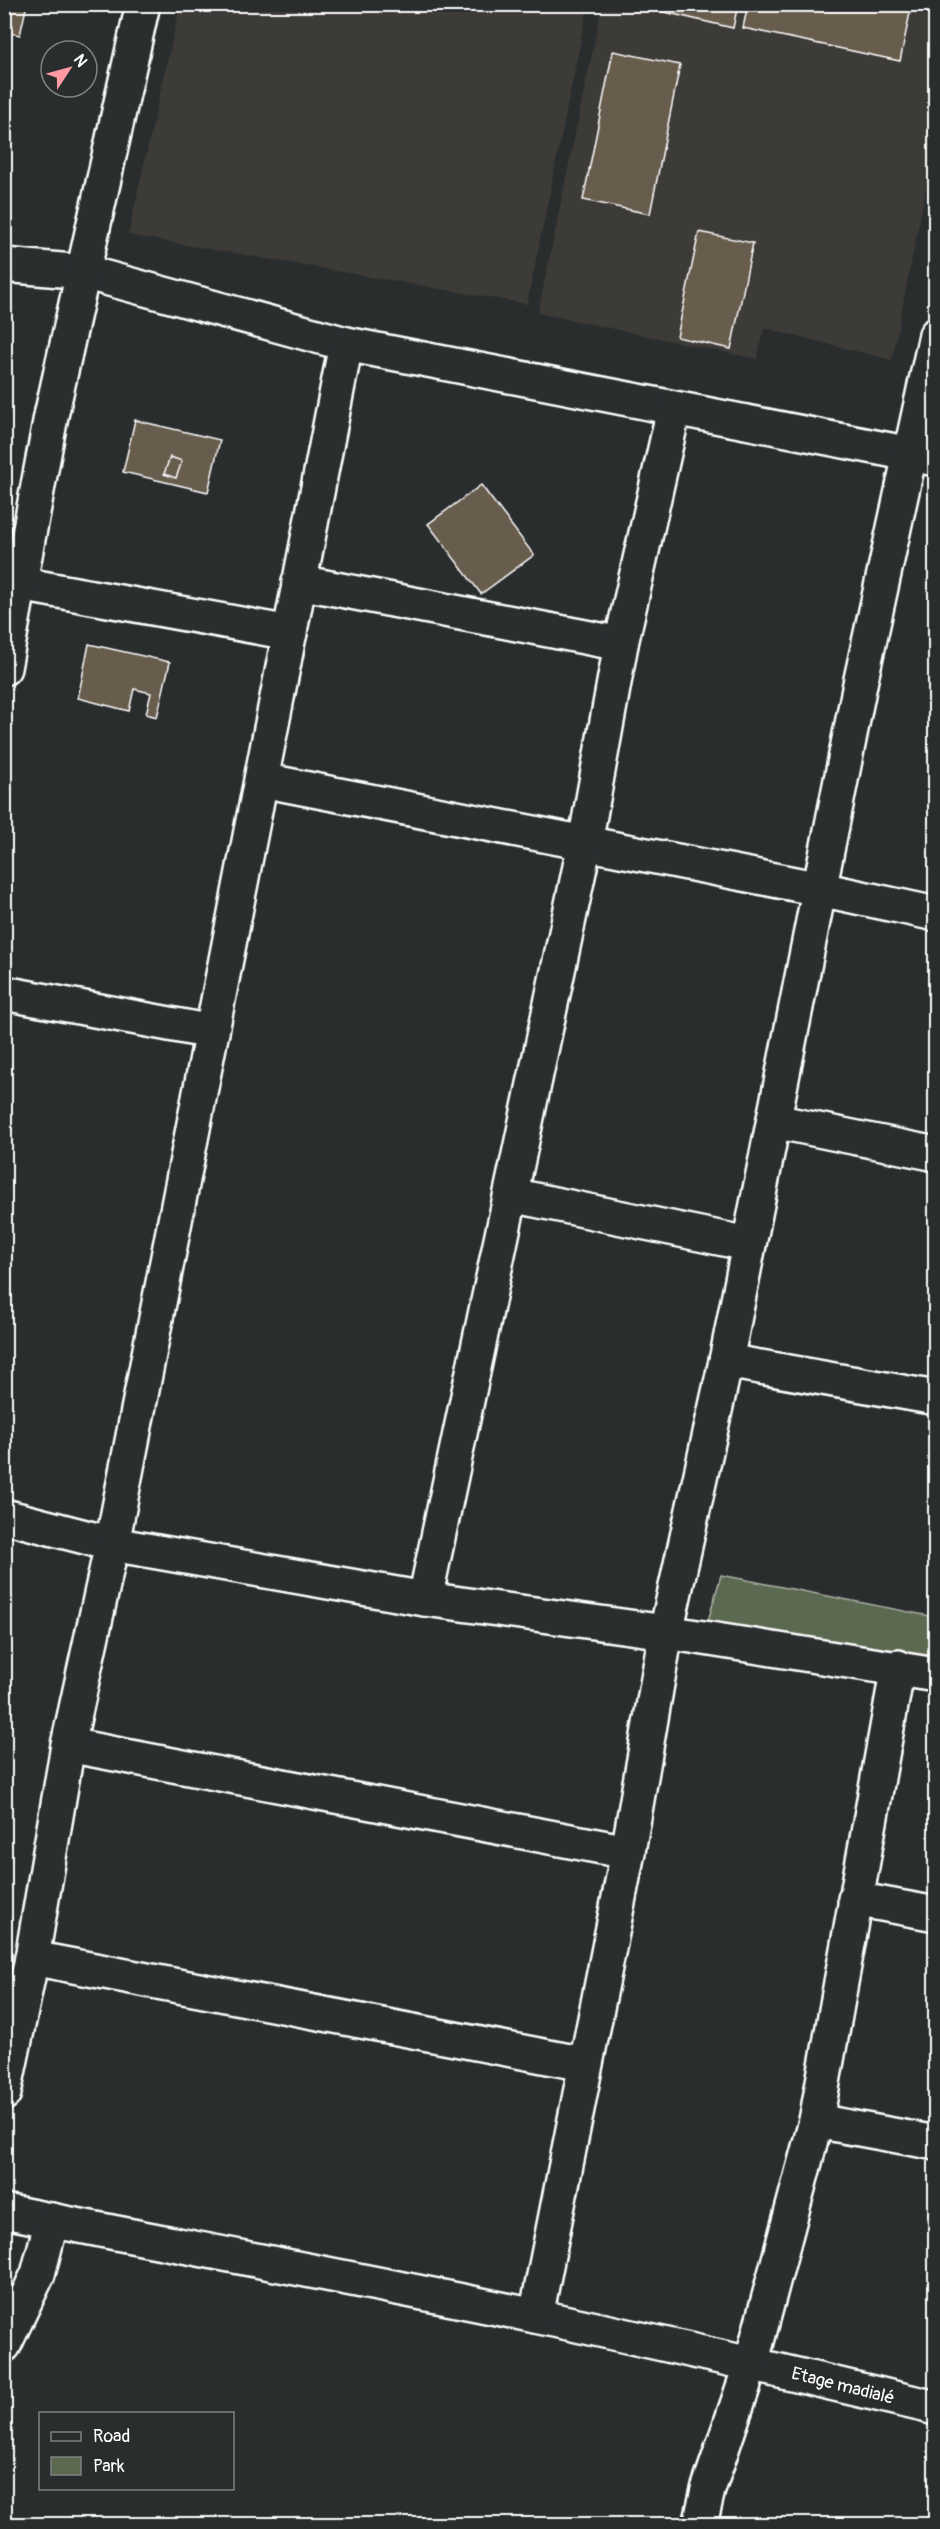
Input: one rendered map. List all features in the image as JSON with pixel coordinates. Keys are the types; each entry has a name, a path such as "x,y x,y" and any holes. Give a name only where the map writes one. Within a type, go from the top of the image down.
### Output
{"street":[{"path":"4,668 20,584 17,532 51,417 143,4"},
{"path":"4,265 84,272 346,344 922,457"},
{"path":"536,2316 628,1852 666,1632 726,1361 820,890 922,457 936,335"},
{"path":"4,2093 32,1958 68,1744 112,1544 346,344"},
{"path":"424,1599 512,1195 585,843 621,644 674,409"},
{"path":"299,582 621,644"},
{"path":"20,584 290,633"},
{"path":"262,780 936,914"},
{"path":"4,993 212,1032"},
{"path":"774,1121 936,1154"},
{"path":"512,1195 748,1244"},
{"path":"726,1361 936,1398"},
{"path":"4,1516 112,1544 424,1599 666,1632 898,1667 936,1675"},
{"path":"700,2524 708,2490 751,2364 816,2121 898,1667"},
{"path":"68,1744 628,1852"},
{"path":"855,1899 936,1914"},
{"path":"32,1958 585,2064"},
{"path":"816,2121 936,2143"},
{"name":"Etage madialé","path":"4,2211 536,2316 936,2408"},
{"path":"4,2345 38,2274 52,2220"}],"shaded area":[{"path":"907,4 935,11 935,142 892,360 764,328 757,359 538,313 602,5"},
{"path":"180,5 588,5 527,304 128,235"}],"green space":[{"path":"721,1575 935,1617 935,1672 708,1621"}],"building":[{"path":"4,4 27,4 20,35 4,32"},
{"path":"630,4 738,4 733,28"},
{"path":"748,4 895,4 911,8 900,61 743,28"},
{"path":"613,51 680,65 650,214 583,200"},
{"path":"699,232 753,243 731,349 677,337"},
{"path":"135,420 220,440 208,492 123,472"},
{"path":"170,457 182,461 176,478 164,474"},
{"path":"481,485 534,555 481,594 428,524"},
{"path":"89,644 170,662 157,717 146,714 151,693 134,689 129,711 78,698"}]}
